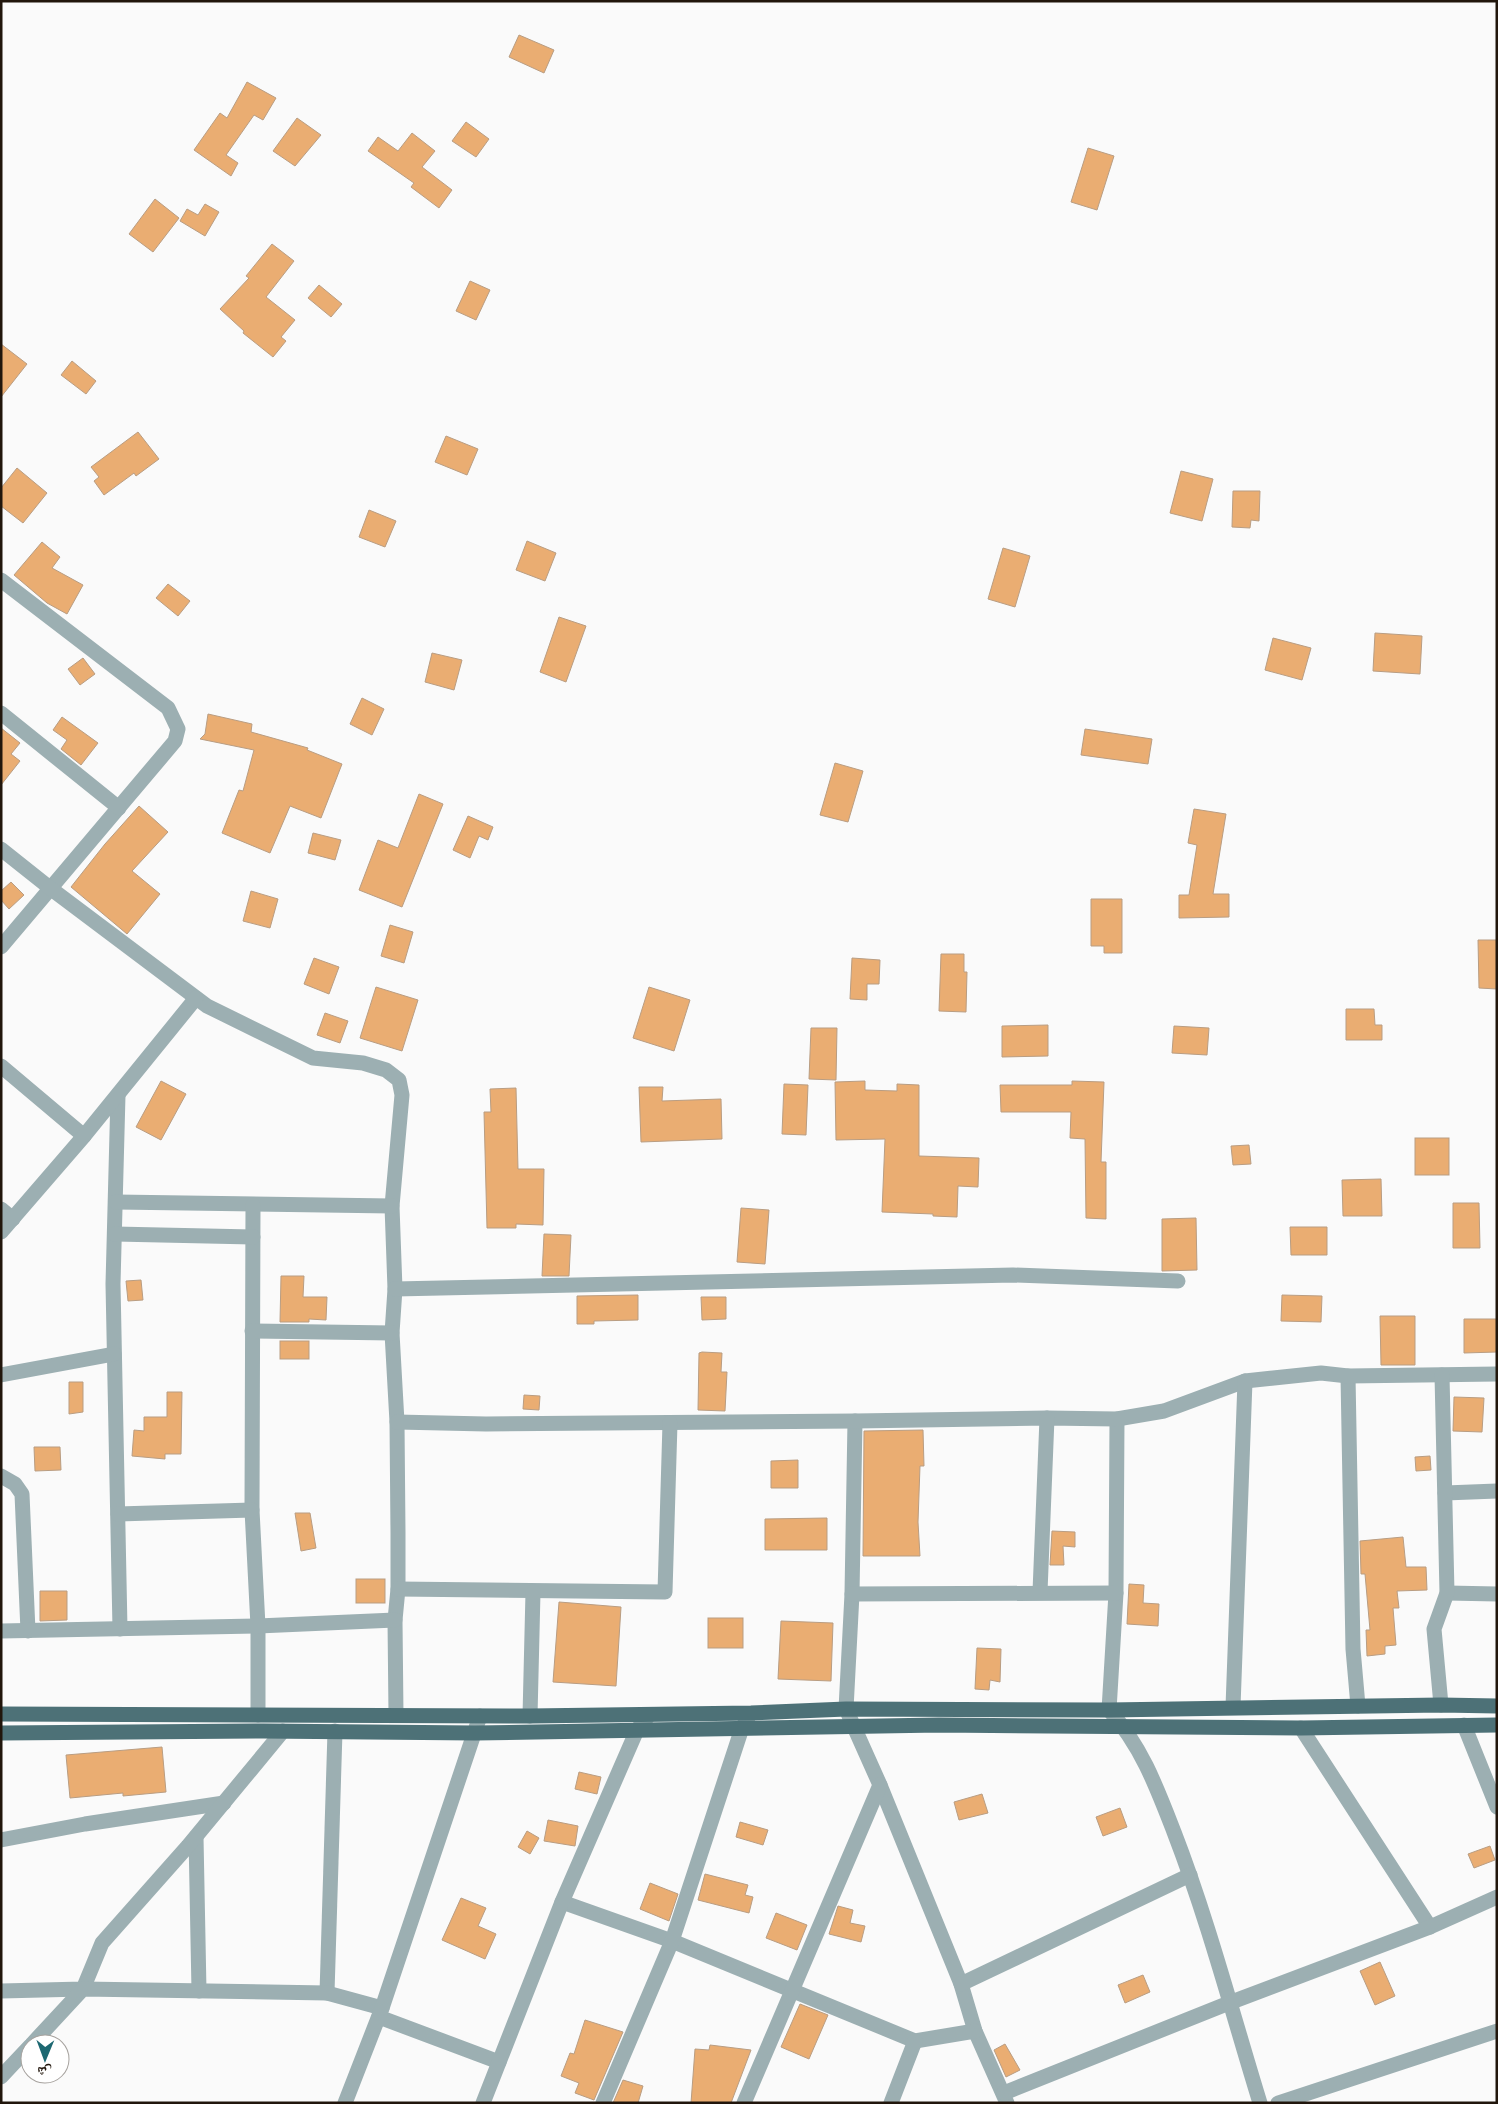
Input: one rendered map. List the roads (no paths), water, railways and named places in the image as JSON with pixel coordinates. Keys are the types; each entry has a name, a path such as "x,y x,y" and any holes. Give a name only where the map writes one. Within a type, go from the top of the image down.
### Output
{"main road":[{"path":"1,1714 530,1716 751,1713 846,1709 1109,1710 1441,1704 1497,1706"},
{"path":"1,1733 475,1732 939,1725 1301,1728 1497,1725"}],"street":[{"path":"1,580 168,708 178,729 175,741 1,947"},
{"path":"1,713 119,808"},
{"path":"1,849 207,1006 313,1058 363,1063 386,1070 399,1080 402,1095 392,1206 395,1289 392,1333 397,1422 398,1589 395,1620 396,1715"},
{"path":"1,1232 7,1214 84,1136 196,998"},
{"path":"1,1066 84,1136"},
{"path":"118,1094 113,1284 120,1629"},
{"path":"116,1202 392,1206"},
{"path":"253,1204 252,1510 258,1626 258,1715"},
{"path":"115,1234 252,1237"},
{"path":"395,1289 1013,1275 1178,1281"},
{"path":"252,1331 392,1333"},
{"path":"1,1375 114,1354"},
{"path":"397,1422 486,1424 1117,1418 1164,1411 1245,1381 1321,1373 1348,1376 1497,1374"},
{"path":"1441,1704 1434,1629 1447,1593 1442,1375"},
{"path":"1348,1376 1354,1649 1358,1706"},
{"path":"1233,1707 1245,1381"},
{"path":"1040,1592 1046,1418"},
{"path":"1117,1418 1116,1593 1109,1710 1125,1727 1151,1772 1190,1875 1260,2103"},
{"path":"855,1421 852,1594 846,1709 852,1727 880,1785 961,1984 975,2031 1006,2098 1230,2003 1430,1927 1497,1897"},
{"path":"398,1589 665,1592 670,1422"},
{"path":"1,1476 15,1484 22,1494 28,1631"},
{"path":"1445,1493 1497,1491"},
{"path":"118,1514 252,1510"},
{"path":"530,1716 533,1592"},
{"path":"852,1594 1116,1593"},
{"path":"1447,1593 1497,1594"},
{"path":"1,1631 258,1626 395,1620"},
{"path":"604,2103 672,1941 742,1728 751,1713"},
{"path":"483,2103 562,1902 637,1730 649,1715"},
{"path":"345,2103 380,2013 480,1716"},
{"path":"1464,1725 1497,1807"},
{"path":"1301,1728 1430,1927"},
{"path":"41,2034 82,1989 102,1943 196,1837 283,1731"},
{"path":"327,1993 335,1731"},
{"path":"744,2103 880,1785"},
{"path":"1,1840 85,1824 224,1803"},
{"path":"196,1837 198,1991"},
{"path":"961,1984 1190,1875"},
{"path":"562,1902 672,1941 915,2041 975,2031"},
{"path":"1,1991 82,1989 327,1993 499,2062"},
{"path":"1278,2103 1497,2031"},
{"path":"890,2103 915,2041"},
{"path":"1,2077 20,2057"}]}
